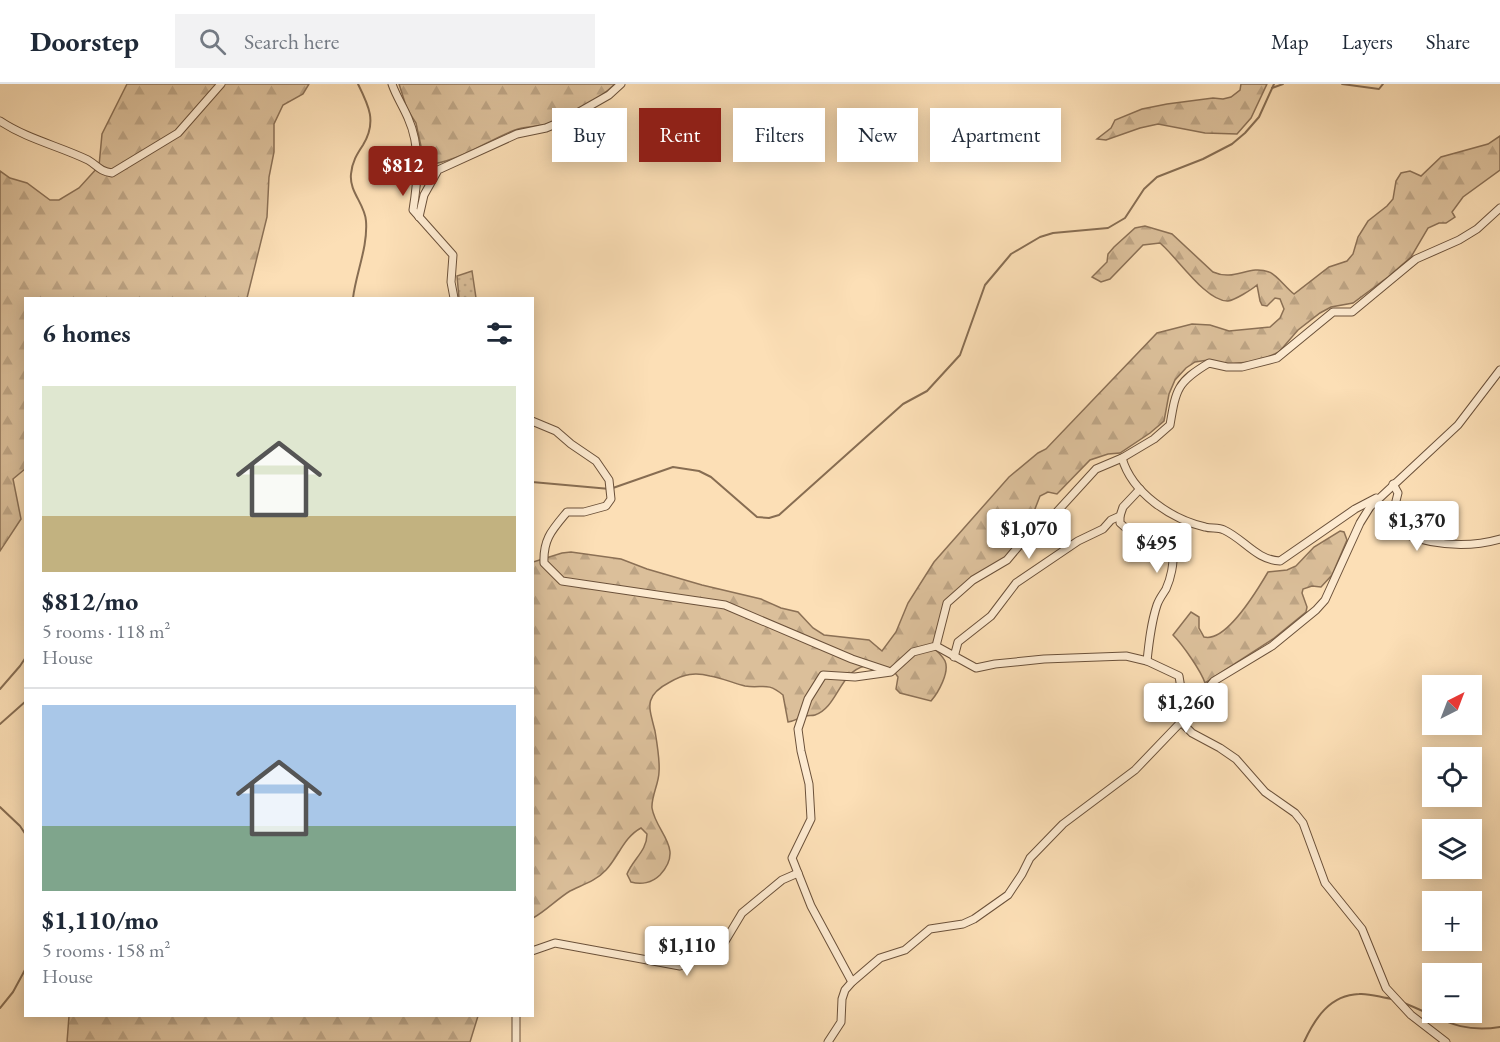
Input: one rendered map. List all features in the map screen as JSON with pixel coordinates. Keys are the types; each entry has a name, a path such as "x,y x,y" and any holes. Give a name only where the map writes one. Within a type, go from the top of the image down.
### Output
{"street":[{"path":"0,121 33,138 90,161 101,171 112,173 178,133 220,84"},
{"path":"392,84 409,120 417,152 418,175 413,210 453,255 451,282 454,297"},
{"path":"418,217 424,195 438,170 517,134 546,128 565,120 609,95 621,84"},
{"path":"936,646 947,603 973,580 1007,560 1023,541 1040,541 1053,516 1095,469 1122,458 1154,439 1170,425 1175,396 1180,385 1201,368 1209,363 1227,367 1242,366 1277,358 1333,312 1352,312 1416,260 1477,229 1500,208"},
{"path":"828,1042 841,1022 842,999 845,990 852,982 880,958 905,950 930,929 974,920 1008,895 1030,858 1063,824 1135,770 1181,722 1214,681 1272,646 1316,610 1325,600 1360,523 1370,507 1458,424 1500,370"},
{"path":"534,422 556,431 596,461 609,480 611,499 606,506 584,512 567,512 543,546 544,563 562,581 725,605 852,659 891,672"},
{"path":"1122,458 1126,471 1140,489 1167,511 1206,528 1221,529 1238,538 1259,556 1270,561 1280,561 1355,509 1382,495"},
{"path":"1393,484 1398,493 1391,521 1392,528 1425,541 1447,544 1486,543 1500,539"},
{"path":"1140,489 1123,507 1120,523 1137,537 1173,552 1165,590 1157,606 1147,661"},
{"path":"954,657 958,642 991,616 1016,583 1120,516"},
{"path":"852,982 811,906 792,858 811,819 809,784 798,729 808,699 823,675 855,677 891,672 913,652 936,646 976,668 1044,659 1126,657 1147,661 1179,676 1183,701 1181,722"},
{"path":"1181,722 1192,733 1236,759 1264,792 1295,813 1303,823 1325,883 1362,929 1386,988 1411,1015 1446,1042"},
{"path":"534,950 555,943 680,966 722,948 742,913 782,880 798,873"},
{"path":"516,1017 516,1042"}],"green space":[{"path":"127,84 309,84 303,94 283,105 274,124 274,152 269,177 267,217 247,297 24,297 24,470 13,479 21,519 0,551 0,171 10,178 27,183 50,200 59,200 79,188 99,166 102,134"},
{"path":"399,84 615,84 581,108 552,108 552,122 515,130 460,156 425,165 416,123 407,109"},
{"path":"1241,84 1267,84 1251,118 1237,134 1205,133 1158,124 1106,140 1097,139 1111,128 1115,120 1142,109 1231,97 1240,90"},
{"path":"1500,136 1500,170 1463,197 1452,212 1455,217 1446,223 1439,223 1428,228 1411,257 1388,277 1353,303 1331,307 1320,313 1298,330 1279,352 1259,361 1229,364 1208,360 1195,362 1175,380 1169,394 1164,421 1120,453 1090,460 1057,494 1048,492 1040,496 1033,514 1026,520 1014,522 1004,529 1006,534 1018,540 1005,559 946,603 940,618 936,650 945,661 946,671 940,688 931,701 900,693 896,689 898,677 893,670 879,666 865,666 849,675 823,711 788,722 783,695 772,688 745,686 694,674 680,677 661,687 655,692 650,703 659,767 652,808 670,849 667,865 660,875 650,882 631,882 627,874 646,840 647,834 641,828 630,836 611,865 602,874 570,891 534,917 534,562 571,552 621,559 647,569 761,599 781,608 798,612 813,628 824,635 869,640 882,651 896,632 908,603 934,562 1009,477 1046,449 1157,333 1192,324 1210,325 1229,331 1270,327 1280,318 1284,309 1280,299 1275,298 1267,306 1262,305 1257,285 1228,301 1210,294 1160,243 1143,245 1110,279 1101,282 1092,277 1107,262 1108,254 1114,247 1135,228 1145,226 1172,234 1213,272 1221,275 1255,270 1269,272 1294,294 1329,267 1347,261 1353,254 1358,237 1368,221 1393,199 1396,181 1401,173 1410,171 1421,176 1441,157 1488,144"},
{"path":"472,271 476,297 459,297 457,276"},
{"path":"1340,531 1344,532 1347,540 1332,575 1321,587 1312,586 1303,589 1306,612 1273,639 1205,683 1191,658 1173,635 1191,612 1199,617 1199,628 1204,637 1213,637 1231,624 1268,572 1287,570 1296,566 1314,547"},
{"path":"69,1017 478,1017 470,1042 67,1042"}],"waterway":[{"path":"353,297 364,250 366,221 352,187 351,174 355,158 370,129 370,114 358,84"},
{"path":"534,482 610,489 673,467 699,471 711,477 757,517 769,518 779,515 903,404 927,391 960,355 985,285 1011,254 1040,237 1053,233 1108,228 1125,218 1144,189 1157,177 1203,159 1232,144 1245,133 1259,117 1274,84"},
{"path":"1272,88 1283,84"},
{"path":"1342,84 1379,89 1383,84"},
{"path":"0,689 24,660"},
{"path":"0,724 24,703"},
{"path":"0,807 24,832"},
{"path":"0,1008 13,992 24,972"},
{"path":"1304,1042 1325,1009 1340,999 1349,995 1363,994 1393,999"},
{"path":"1404,1003 1461,1026 1485,1029 1500,1027"}]}
